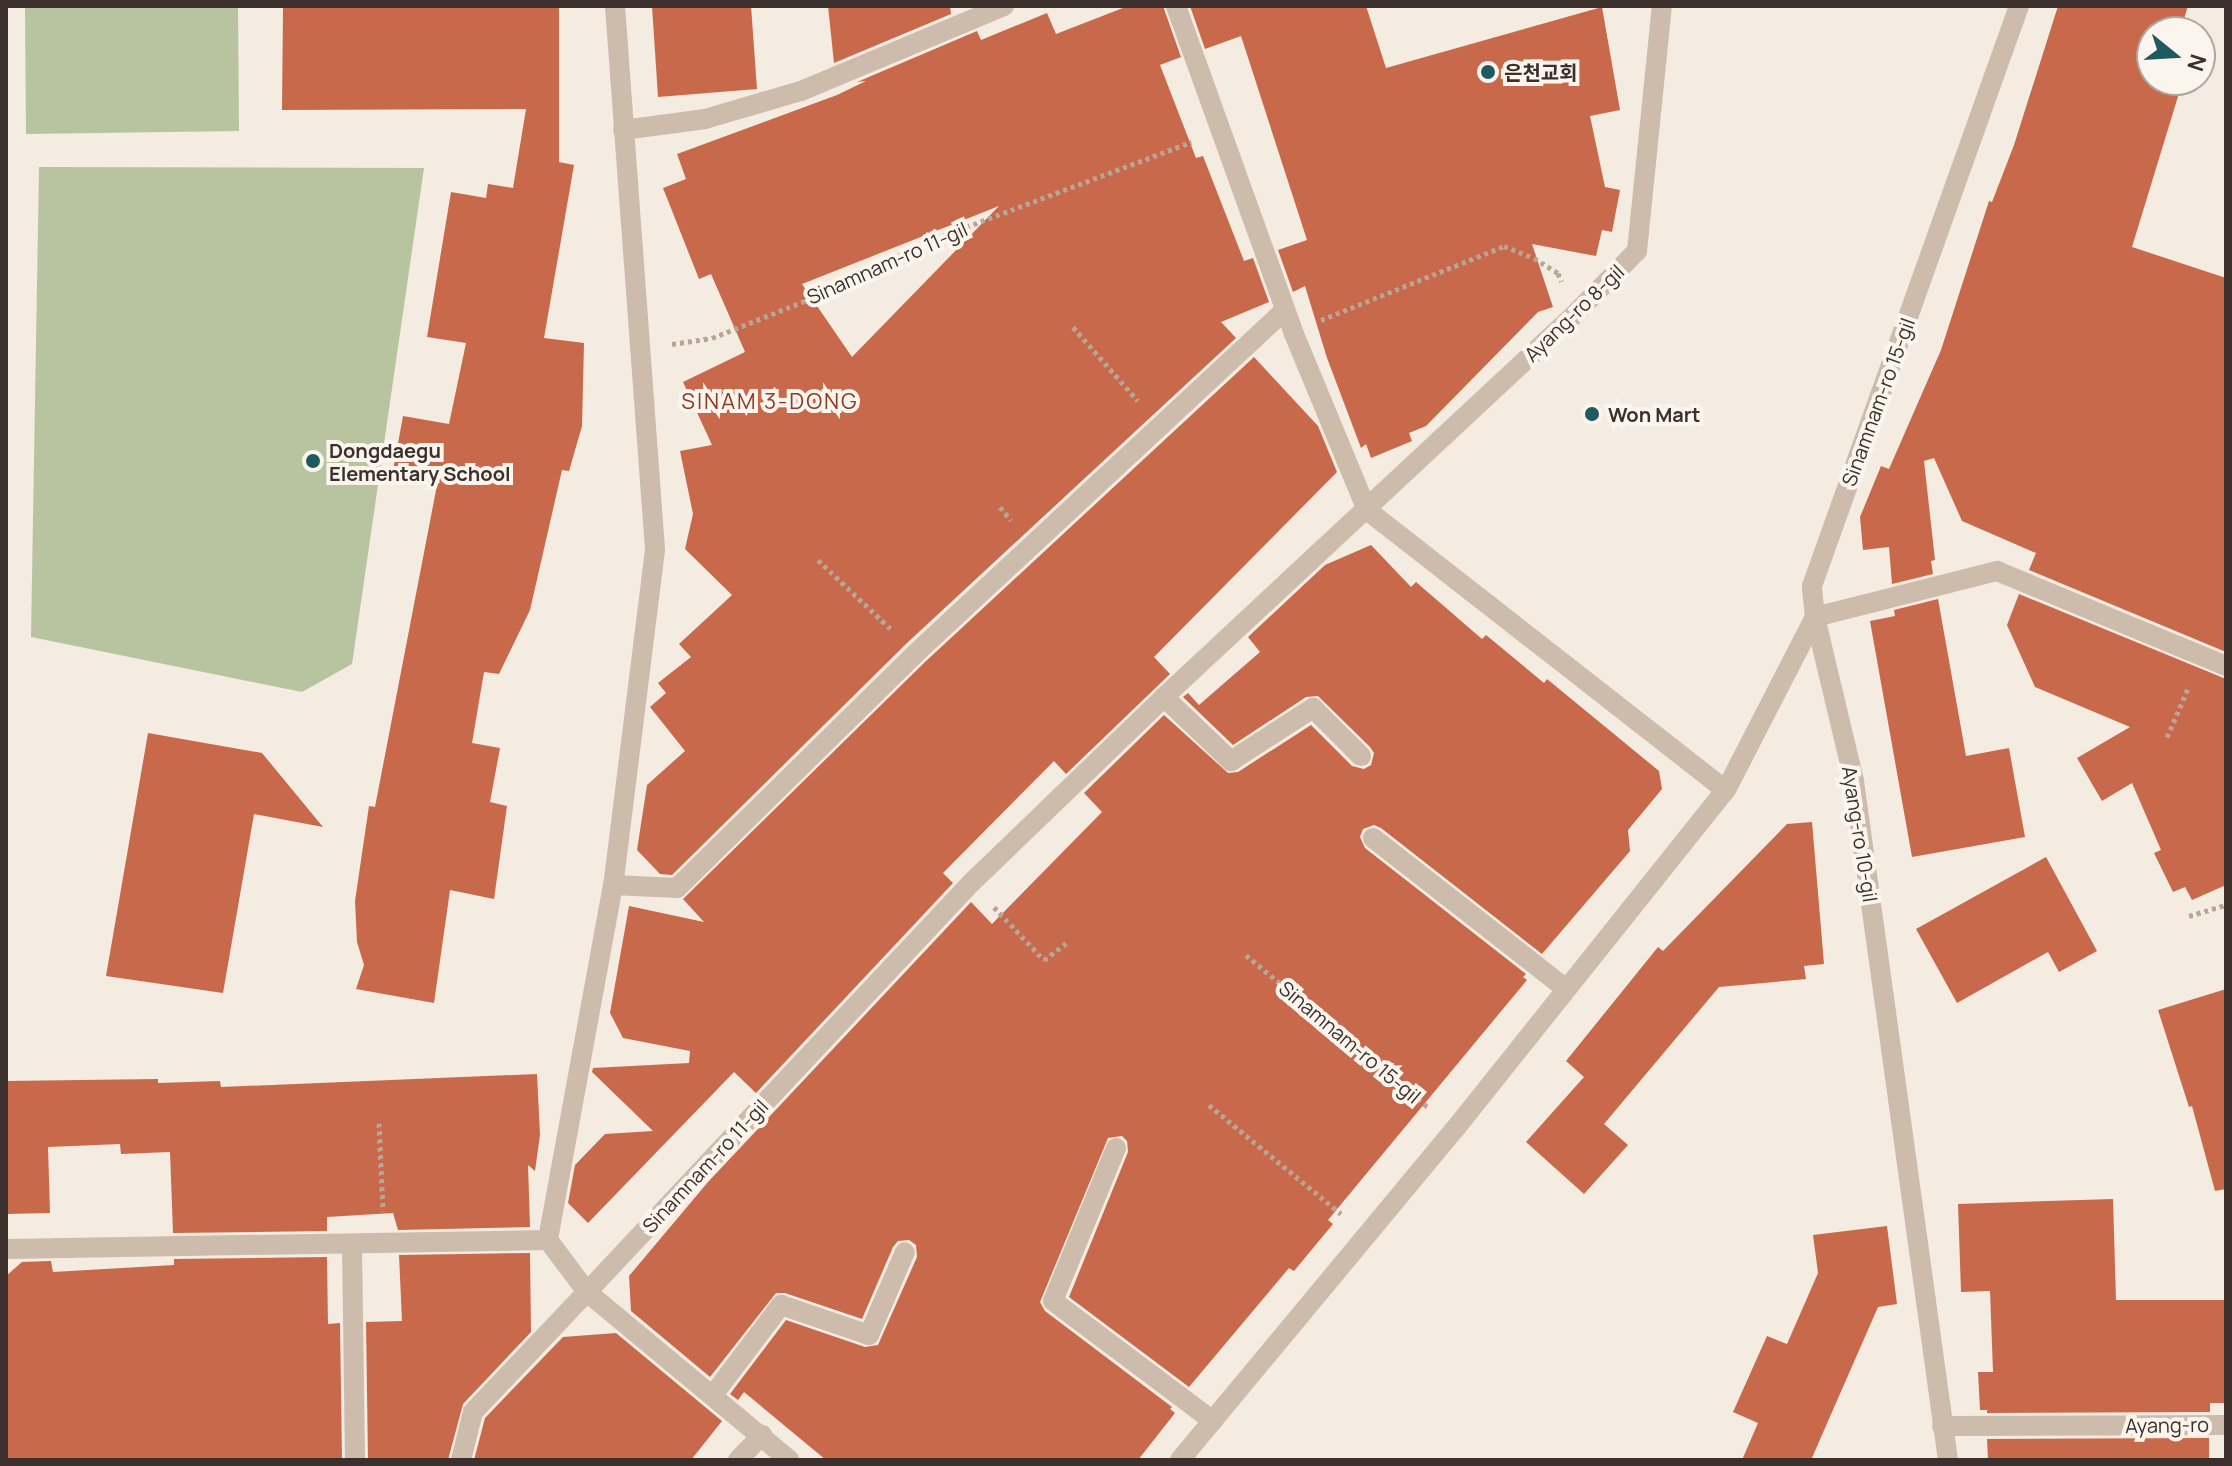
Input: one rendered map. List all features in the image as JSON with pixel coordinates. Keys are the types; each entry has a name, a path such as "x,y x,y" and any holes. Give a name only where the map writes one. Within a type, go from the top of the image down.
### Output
{"street":[{"path":"615,6 655,550 613,885 548,1240 587,1292 789,1460"},
{"path":"623,130 705,119 801,91 1004,6"},
{"path":"1176,6 1294,334 1367,510 1726,790"},
{"name":"Ayang-ro 8-gil","path":"1367,510 1574,315 1637,251 1662,6"},
{"name":"Sinamnam-ro 15-gil","path":"1180,1460 1455,1129 1726,790 1815,617 1812,586 2019,6"},
{"path":"613,885 677,888 916,653 1285,310"},
{"name":"Sinamnam-ro 11-gil","path":"461,1460 473,1412 971,883 1164,697 1367,510"},
{"path":"1815,617 1997,571 2226,666"},
{"name":"Ayang-ro 10-gil","path":"1815,617 1854,781 1948,1460"},
{"path":"1164,697 1231,761 1313,708 1361,756"},
{"path":"1373,838 1566,989"},
{"path":"1116,1148 1053,1301 1213,1421"},
{"path":"6,1249 548,1240"},
{"path":"352,1245 355,1460"},
{"path":"713,1395 781,1305 869,1335 905,1252"},
{"name":"Ayang-ro","path":"1942,1426 2226,1425"},
{"path":"738,1460 762,1435"}],"path":[{"name":"Sinamnam-ro 11-gil","path":"640,348 712,338 842,286 921,244 1222,130"},
{"path":"1294,334 1388,291 1504,246 1558,273 1574,315"},
{"path":"1073,327 1159,426"},
{"path":"818,560 916,653"},
{"path":"2167,737 2203,656"},
{"path":"971,883 1044,960 1069,941"},
{"path":"2189,916 2226,905"},
{"name":"Sinamnam-ro 15-gil","path":"1246,955 1455,1129"},
{"path":"1209,1105 1366,1235"},
{"path":"379,1123 384,1244"}],"green space":[{"path":"25,6 238,6 239,131 26,134"},
{"path":"39,167 424,168 352,664 302,692 31,637"}],"building":[{"path":"283,6 559,6 559,162 574,165 544,338 584,343 582,426 569,471 562,470 530,610 499,674 484,672 472,743 500,748 490,802 507,806 494,899 450,890 434,1003 356,989 364,965 357,942 355,901 369,806 375,807 437,485 392,476 403,416 449,424 466,343 427,337 451,192 486,198 488,184 513,188 526,109 282,110"},
{"path":"652,6 751,6 757,89 658,97"},
{"path":"828,6 950,6 951,14 834,63"},
{"path":"1128,6 1163,6 1181,57 1160,65 1196,158 1203,156 1244,261 1253,258 1269,302 1221,322 1236,338 907,643 672,875 660,874 637,850 647,785 685,751 650,707 666,693 658,683 691,657 679,644 732,595 685,549 693,514 680,451 712,445 683,382 745,352 711,274 699,279 663,188 686,179 677,154 837,95 866,81 857,82 977,31 981,40 1047,13 1056,34","holes":["999,206 852,357 802,284"]},
{"path":"1190,6 1366,6 1386,68 1602,7 1620,110 1590,116 1605,187 1620,190 1612,232 1602,230 1596,256 1532,244 1553,307 1538,312 1426,426 1409,433 1412,441 1371,458 1366,444 1361,448 1327,358 1305,286 1293,292 1278,250 1307,240 1241,36 1205,49"},
{"path":"2058,6 2188,6 2185,16 2136,16 2136,96 2178,96 2132,247 2226,278 2226,652 2029,570 2036,553 1962,521 1934,458 1924,461 1935,560 1931,561 1933,574 1892,584 1889,547 1863,550 1860,517 1881,466 1889,469 1941,350 1989,201 1992,202 2014,145"},
{"path":"1254,357 1318,426 1337,472 1154,657 1170,674 1066,774 1054,761 943,873 953,883 756,1093 734,1072 588,1223 568,1203 575,1165 605,1134 653,1131 592,1072 593,1068 689,1063 690,1051 623,1038 610,1013 629,906 704,922 683,899 925,662"},
{"path":"1371,545 1411,587 1416,582 1482,639 1486,635 1544,683 1547,679 1659,771 1662,789 1628,830 1630,851 1542,954 1381,828 1374,825 1363,829 1360,837 1365,848 1526,974 1523,977 1527,980 1328,1220 1333,1224 1294,1271 1289,1268 1189,1387 1069,1297 1128,1152 1127,1141 1122,1136 1108,1138 1040,1302 1045,1311 1172,1407 1170,1409 1175,1413 1138,1460 826,1460 744,1392 738,1400 730,1394 786,1320 865,1347 878,1345 917,1257 916,1245 909,1240 898,1241 893,1247 862,1319 785,1293 776,1293 710,1377 631,1311 629,1276 708,1182 971,902 992,924 1102,812 1084,793 1164,715 1228,773 1238,772 1311,725 1352,766 1364,769 1371,765 1374,753 1370,747 1318,696 1306,697 1233,745 1183,697 1188,693 1199,705 1260,652 1248,637 1325,565"},
{"path":"2019,594 2226,679 2226,885 2192,900 2185,887 2173,892 2154,853 2161,850 2132,783 2102,801 2077,758 2130,727 2035,687 2007,625"},
{"path":"1938,599 1966,756 2009,748 2025,837 1912,857 1870,621 1895,616 1894,610"},
{"path":"148,733 262,753 323,827 254,814 223,993 106,976"},
{"path":"1812,822 1824,964 1804,966 1806,979 1719,987 1604,1124 1628,1145 1584,1194 1526,1142 1584,1077 1566,1061 1658,947 1663,951 1787,824"},
{"path":"2046,857 2097,951 2059,972 2048,952 1957,1003 1916,929"},
{"path":"2226,989 2226,1189 2215,1191 2192,1106 2189,1107 2158,1010"},
{"path":"537,1074 540,1135 535,1171 528,1165 530,1227 398,1230 393,1213 327,1217 327,1231 173,1233 170,1152 121,1154 120,1144 48,1147 50,1213 6,1214 6,1081 158,1079 158,1083 220,1081 221,1087"},
{"path":"2113,1199 2116,1300 2226,1300 2226,1403 2210,1403 2210,1412 1987,1413 1987,1410 1980,1410 1978,1372 1993,1372 1990,1291 1961,1292 1958,1204"},
{"path":"1887,1226 1897,1304 1878,1307 1811,1460 1742,1460 1758,1423 1733,1412 1767,1336 1787,1344 1818,1273 1813,1235"},
{"path":"530,1253 531,1332 463,1404 448,1460 368,1460 366,1322 402,1321 399,1255"},
{"path":"327,1257 328,1324 340,1323 342,1460 6,1460 6,1276 22,1262 51,1261 53,1272 174,1265 174,1259"},
{"path":"616,1333 722,1421 691,1460 474,1460 485,1418 563,1337"},
{"path":"2209,1438 2209,1460 1988,1460 1987,1439"}],"place":[{"name":"은천교회","path":"1488,72"},
{"name":"Won Mart","path":"1592,414"},
{"name":"Dongdaegu Elementary School","path":"313,461"}],"district":[{"name":"SINAM 3-DONG","path":"770,402"}]}
